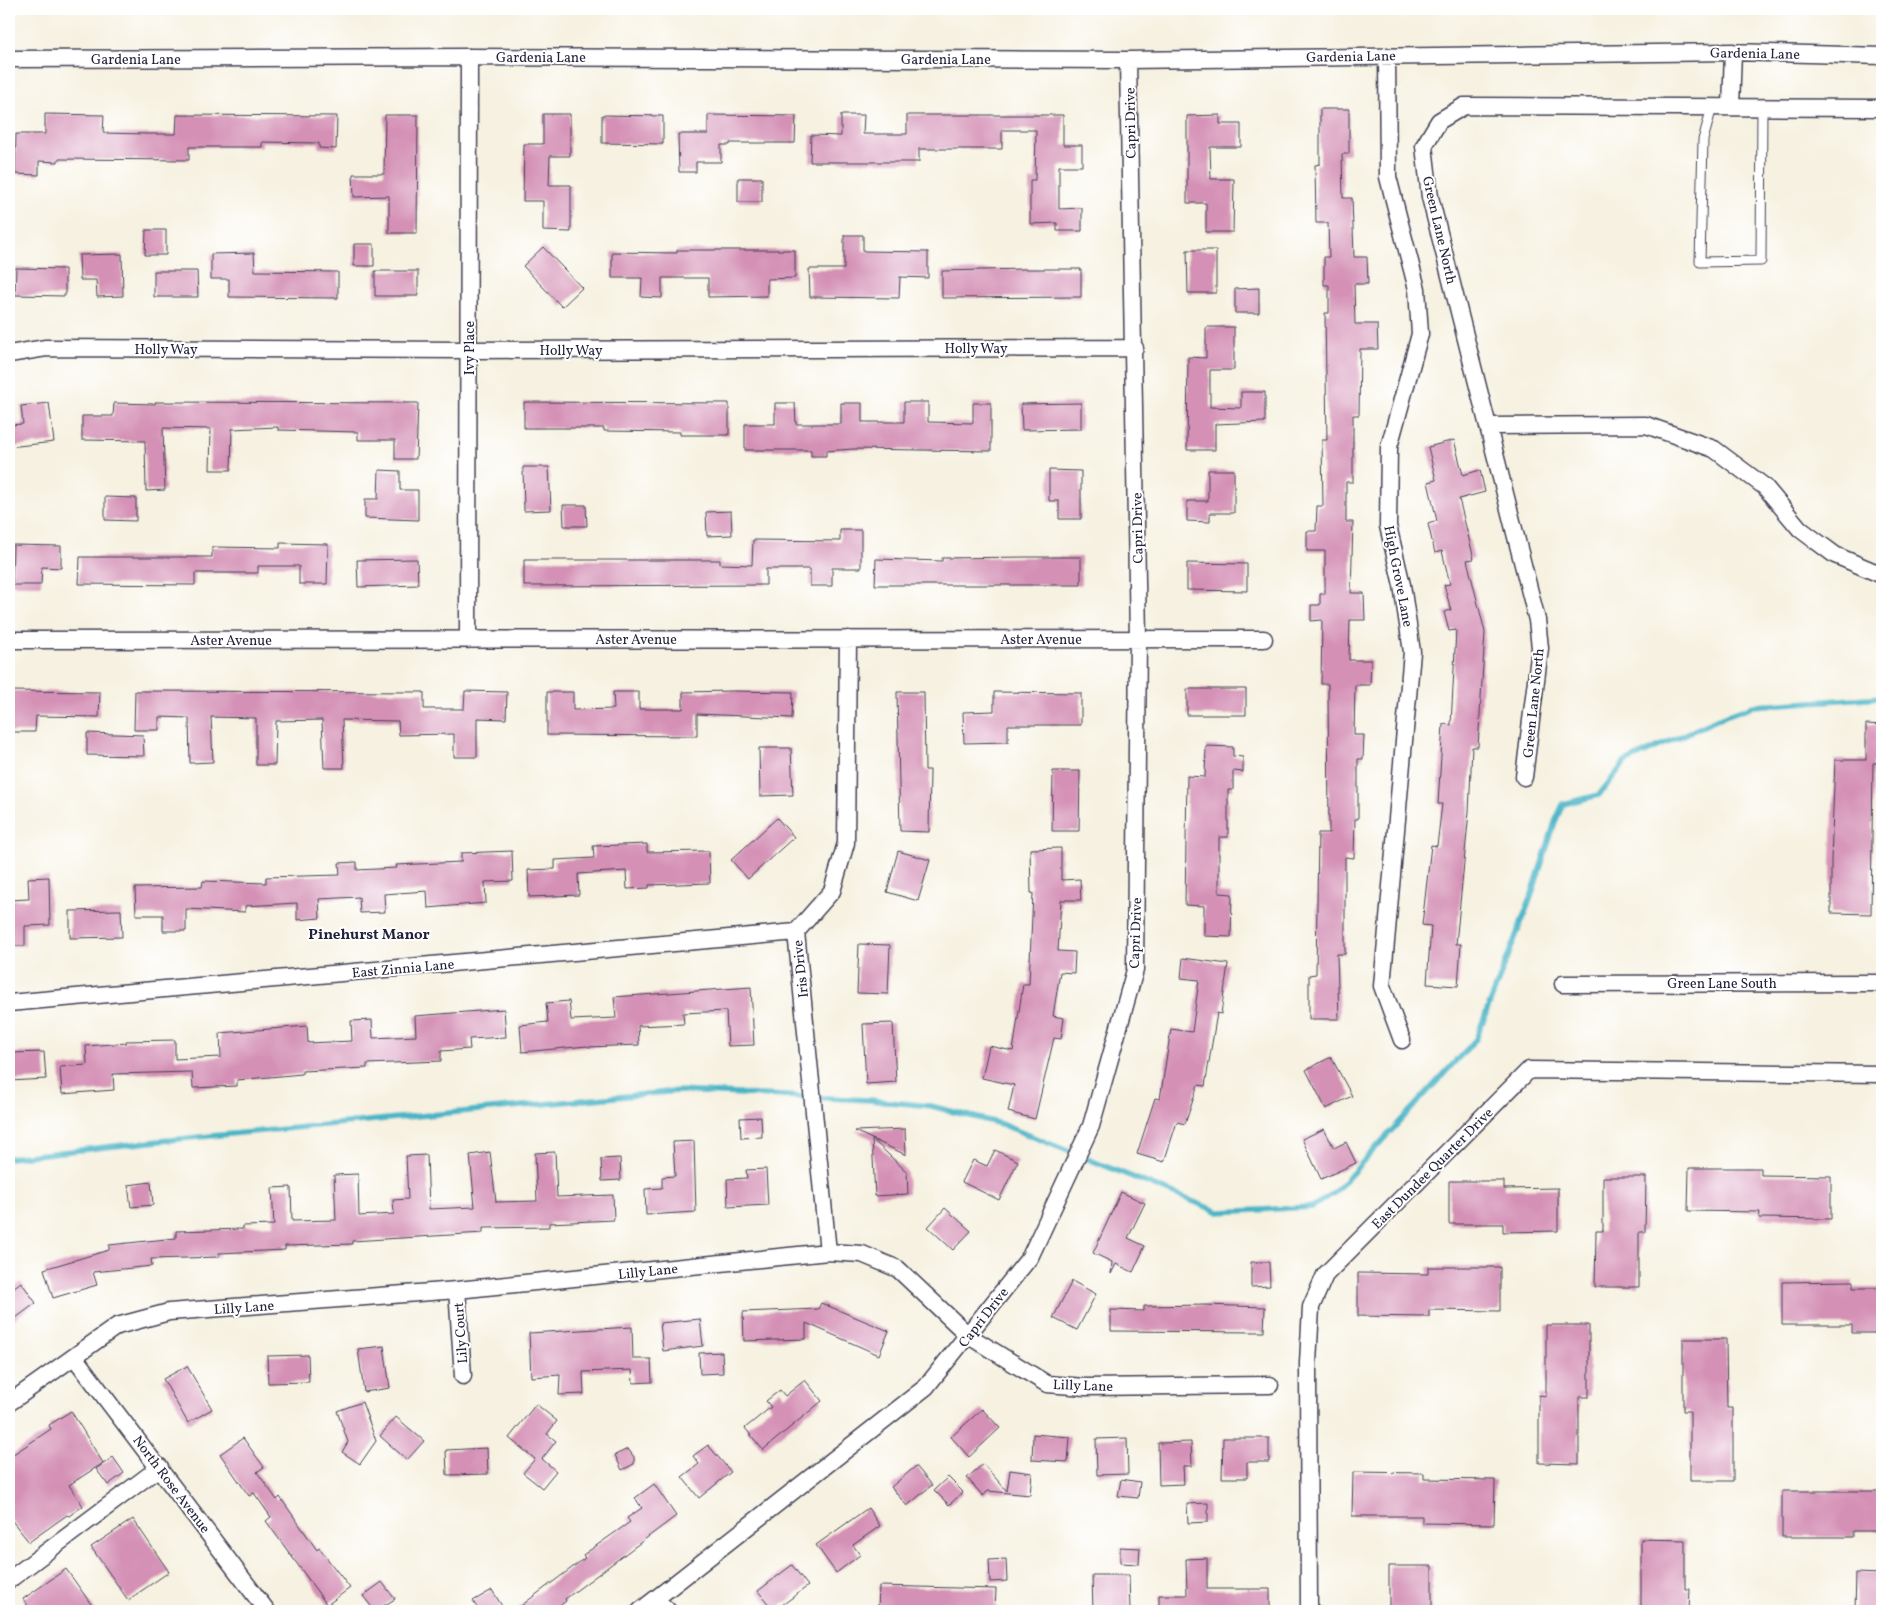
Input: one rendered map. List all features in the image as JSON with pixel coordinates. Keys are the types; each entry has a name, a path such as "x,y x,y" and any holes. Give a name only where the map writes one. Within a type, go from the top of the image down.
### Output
{"street":[{"name":"Gardenia Lane","path":"9,59 469,57 1128,60 1733,52 1882,56"},
{"path":"1731,107 1733,52"},
{"name":"High Grove Lane","path":"1387,56 1388,177 1417,289 1420,334 1389,447 1388,526 1402,585 1412,652 1382,986 1402,1040"},
{"name":"Ivy Place","path":"468,640 469,57"},
{"name":"Capri Drive","path":"640,1611 926,1387 969,1336 1030,1257 1090,1126 1135,970 1138,639 1135,348 1128,60"},
{"name":"Green Lane North","path":"1524,777 1540,648 1537,620 1430,198 1424,146 1439,121 1464,106 1882,108"},
{"name":"Holly Way","path":"9,354 46,348 469,350 1135,348"},
{"path":"1488,426 1646,425 1714,449 1765,487 1800,529 1835,555 1882,575"},
{"name":"Iris Drive","path":"828,1252 796,932 832,891 846,843 848,639"},
{"name":"Aster Avenue","path":"9,640 1264,639"},
{"name":"East Zinnia Lane","path":"9,1004 796,932"},
{"name":"Green Lane South","path":"1563,984 1882,983"},
{"name":"East Dundee Quarter Drive","path":"1309,1611 1308,1363 1311,1308 1325,1275 1529,1070 1882,1074"},
{"name":"Lilly Lane","path":"9,1404 117,1326 169,1312 457,1290 828,1252 862,1254 898,1268 969,1336 1047,1384 1085,1387 1270,1385"},
{"name":"Lily Court","path":"457,1290 463,1376"},
{"name":"North Rose Avenue","path":"75,1358 160,1467 267,1611"},
{"path":"9,1580 160,1467"},
{"path":"656,1598 668,1611"}],"lane":[{"path":"1712,107 1703,140 1700,262 1761,261 1762,107"}],"building":[{"path":"1320,109 1349,109 1349,154 1342,154 1343,198 1352,198 1354,257 1367,257 1368,284 1354,284 1355,324 1377,324 1378,349 1360,349 1359,415 1353,415 1353,482 1346,482 1346,522 1353,522 1351,593 1364,593 1365,620 1350,620 1349,660 1371,660 1370,685 1355,685 1354,735 1364,735 1363,759 1358,759 1358,819 1355,819 1354,858 1345,857 1345,954 1337,954 1339,1019 1309,1019 1309,975 1316,974 1318,833 1329,833 1328,684 1321,684 1322,620 1311,621 1311,605 1320,605 1320,594 1325,594 1325,551 1307,551 1307,531 1316,531 1317,506 1323,506 1322,440 1327,440 1325,313 1329,313 1329,285 1324,285 1324,257 1329,257 1328,223 1316,223 1315,165 1320,164"},
{"path":"45,114 104,115 103,133 146,134 176,134 177,115 337,116 336,149 319,148 319,143 262,142 262,147 189,147 189,160 58,159 58,162 39,161 39,175 15,174 16,134 45,134"},
{"path":"543,114 570,114 570,156 550,156 549,185 571,185 571,232 543,231 543,201 523,201 524,144 543,144"},
{"path":"385,115 418,115 417,233 389,233 389,196 354,197 353,174 384,174"},
{"path":"602,115 663,116 663,144 602,143"},
{"path":"708,115 796,116 795,143 730,143 730,145 721,145 721,162 696,162 696,172 679,172 678,134 708,134"},
{"path":"841,115 864,115 863,134 907,134 907,115 1063,115 1063,145 1082,145 1082,166 1059,166 1059,209 1082,208 1082,231 1057,231 1057,223 1030,224 1030,180 1035,180 1036,130 1002,130 1002,149 919,149 919,162 810,162 811,135 841,136"},
{"path":"1220,115 1220,124 1241,124 1241,147 1210,147 1211,179 1234,179 1233,232 1206,232 1206,203 1187,203 1187,116"},
{"path":"738,178 762,178 762,202 738,202"},
{"path":"146,230 166,230 166,255 145,255"},
{"path":"844,235 863,235 863,251 928,252 928,278 900,277 899,298 810,297 809,269 844,269"},
{"path":"354,244 374,244 374,266 354,266"},
{"path":"543,247 582,288 562,307 523,266"},
{"path":"677,250 795,250 795,278 767,279 767,296 708,297 708,278 662,278 662,298 641,297 642,278 612,278 612,252 677,253"},
{"path":"1187,250 1216,250 1216,293 1188,293"},
{"path":"254,253 255,271 338,272 338,298 229,297 229,279 211,279 211,254"},
{"path":"122,254 123,296 97,297 96,280 80,280 79,255"},
{"path":"16,268 65,269 65,296 15,295"},
{"path":"1081,269 1081,297 942,298 942,271"},
{"path":"154,271 197,271 198,297 154,297"},
{"path":"375,271 418,271 418,296 375,296"},
{"path":"1259,288 1259,313 1235,313 1235,289"},
{"path":"1206,327 1234,327 1234,370 1210,370 1210,407 1241,408 1241,392 1265,392 1265,422 1215,424 1215,450 1187,450 1188,357 1206,358"},
{"path":"155,402 418,403 416,459 395,459 395,440 358,440 358,432 278,430 278,427 232,429 231,470 210,470 211,429 163,428 165,490 146,491 145,441 82,440 82,416 113,416 114,403 155,404"},
{"path":"524,402 729,403 729,435 680,435 680,432 604,431 604,428 524,428"},
{"path":"904,402 928,402 928,422 973,423 973,403 991,403 991,451 853,449 826,451 826,456 811,456 811,450 745,450 745,424 775,424 775,403 795,403 796,424 841,424 841,403 862,403 862,422 904,422"},
{"path":"49,403 54,442 9,447 9,425 23,424 21,406"},
{"path":"1081,403 1081,429 1022,430 1021,404"},
{"path":"1454,440 1463,475 1480,470 1485,492 1459,499 1474,559 1467,560 1485,632 1478,747 1472,747 1469,812 1456,944 1461,944 1458,986 1427,984 1431,926 1422,925 1431,845 1437,846 1442,804 1438,804 1443,724 1451,725 1456,630 1449,631 1444,612 1451,610 1444,585 1450,584 1442,551 1435,553 1428,524 1437,521 1428,482 1436,480 1428,447"},
{"path":"523,467 549,467 551,510 524,511"},
{"path":"379,470 400,471 400,490 418,490 418,520 365,518 365,499 378,499"},
{"path":"1049,470 1081,471 1081,519 1059,519 1059,501 1049,501"},
{"path":"1208,470 1234,470 1234,513 1210,513 1210,522 1187,521 1187,501 1208,501"},
{"path":"105,497 136,498 136,521 105,520"},
{"path":"563,505 586,505 587,526 564,526"},
{"path":"731,511 732,535 707,536 706,512"},
{"path":"840,530 861,530 861,568 832,568 832,586 810,586 810,569 766,569 766,585 524,586 524,560 720,560 720,564 752,565 753,540 840,541"},
{"path":"280,543 328,544 327,584 299,584 299,566 258,566 258,573 195,573 195,585 79,584 80,557 212,557 212,547 280,548"},
{"path":"13,545 61,546 61,568 42,567 41,585 12,585"},
{"path":"1081,557 1081,585 875,585 876,559 942,561 942,558"},
{"path":"417,559 418,585 358,587 357,560"},
{"path":"1187,563 1247,564 1247,591 1187,590"},
{"path":"1187,689 1246,689 1246,715 1187,715"},
{"path":"10,691 100,692 99,717 36,716 35,732 9,732"},
{"path":"135,691 424,692 424,709 464,709 465,691 507,692 506,719 477,718 477,757 454,757 454,734 399,735 398,721 342,720 344,768 324,768 322,720 276,721 275,765 256,765 256,718 211,717 213,762 190,763 189,718 159,717 159,730 134,730"},
{"path":"547,692 573,692 573,710 614,709 613,692 639,692 639,709 683,709 683,692 793,692 792,718 697,714 697,736 547,735"},
{"path":"897,692 924,692 925,770 930,770 929,832 900,831"},
{"path":"994,692 1081,693 1081,725 1008,725 1008,742 964,743 963,712 994,711"},
{"path":"1866,724 1882,725 1882,763 1873,763 1871,914 1831,913 1835,760 1866,760"},
{"path":"87,733 143,735 144,756 87,755"},
{"path":"1206,746 1233,747 1233,756 1243,757 1243,772 1233,771 1233,790 1228,790 1228,837 1219,837 1219,893 1232,894 1231,937 1204,936 1204,906 1185,905 1187,776 1205,777"},
{"path":"759,748 791,748 793,795 760,796"},
{"path":"1053,771 1080,771 1079,831 1052,831"},
{"path":"777,818 794,837 748,879 731,860"},
{"path":"647,844 647,852 709,851 710,883 649,885 649,888 627,889 626,871 578,874 579,895 529,897 528,870 555,869 555,860 594,858 593,846"},
{"path":"1061,848 1061,880 1080,879 1081,900 1061,900 1058,951 1075,952 1074,973 1060,972 1053,1016 1064,1018 1061,1039 1054,1038 1035,1119 1008,1112 1014,1085 982,1078 989,1046 1013,1051 1023,984 1029,984 1033,893 1031,893 1030,849"},
{"path":"512,851 513,881 485,882 486,903 428,908 427,891 384,894 385,912 360,913 359,897 319,899 320,918 297,920 297,903 245,906 245,912 186,909 186,931 163,931 163,915 136,915 135,888 202,887 203,881 266,883 266,877 340,875 339,863 357,862 357,870 397,868 396,865 461,862 461,853"},
{"path":"898,851 930,860 918,901 887,892"},
{"path":"49,877 50,925 25,926 25,946 9,946 9,900 29,899 28,878"},
{"path":"121,910 122,937 70,938 70,911"},
{"path":"859,944 890,945 888,994 857,993"},
{"path":"1183,958 1228,964 1221,1014 1217,1013 1205,1086 1198,1085 1185,1124 1177,1122 1164,1162 1137,1154 1155,1098 1160,1099 1171,1029 1192,1032 1199,980 1181,978"},
{"path":"751,987 754,1045 728,1046 726,1011 683,1013 684,1024 638,1026 639,1045 587,1046 522,1052 520,1025 548,1022 546,1003 569,1001 571,1020 616,1018 614,997"},
{"path":"504,1009 506,1037 469,1039 470,1049 441,1051 441,1061 367,1064 367,1068 302,1071 302,1074 237,1080 237,1086 193,1088 192,1072 113,1074 114,1090 62,1094 60,1067 87,1065 86,1046 126,1043 126,1041 175,1040 175,1059 221,1057 220,1033 307,1026 308,1043 352,1041 351,1021 372,1020 373,1038 416,1036 415,1016"},
{"path":"893,1023 896,1082 866,1084 863,1024"},
{"path":"44,1052 46,1079 9,1081 9,1053"},
{"path":"1331,1057 1352,1096 1326,1109 1306,1070"},
{"path":"761,1117 762,1137 741,1138 740,1118"},
{"path":"905,1129 906,1155 855,1131"},
{"path":"1324,1129 1334,1148 1346,1142 1356,1163 1321,1179 1302,1139"},
{"path":"872,1139 907,1172 908,1194 875,1196"},
{"path":"694,1141 696,1212 646,1215 645,1189 662,1188 662,1177 675,1176 673,1142"},
{"path":"995,1150 1018,1161 999,1200 962,1182 973,1160 987,1166"},
{"path":"490,1152 496,1202 537,1201 535,1153 555,1152 557,1197 613,1195 614,1220 549,1223 549,1227 483,1228 483,1233 352,1241 352,1244 285,1246 285,1250 219,1253 219,1257 151,1259 152,1266 93,1272 97,1285 53,1298 44,1269 109,1250 109,1245 176,1238 176,1231 243,1229 243,1226 274,1225 272,1188 291,1187 292,1221 336,1220 334,1175 358,1174 359,1216 394,1214 393,1200 408,1199 406,1156 427,1155 429,1209 475,1207 470,1155"},
{"path":"620,1158 621,1180 602,1181 601,1159"},
{"path":"1689,1168 1761,1168 1761,1175 1831,1176 1831,1219 1759,1218 1760,1212 1688,1211"},
{"path":"766,1169 768,1205 728,1207 727,1179 747,1178 746,1170"},
{"path":"1603,1177 1646,1177 1645,1232 1639,1232 1639,1287 1595,1287 1596,1231 1603,1231"},
{"path":"1449,1181 1504,1181 1504,1189 1558,1188 1558,1231 1503,1232 1503,1224 1449,1224"},
{"path":"151,1182 153,1205 131,1207 128,1185"},
{"path":"1121,1192 1145,1203 1128,1238 1145,1246 1133,1272 1116,1264 1111,1274 1112,1262 1093,1253"},
{"path":"945,1208 971,1231 953,1250 928,1227"},
{"path":"1251,1262 1269,1262 1270,1286 1251,1287"},
{"path":"1428,1267 1500,1267 1500,1311 1429,1310 1429,1317 1358,1316 1358,1273 1428,1274"},
{"path":"1072,1281 1096,1294 1077,1330 1053,1318"},
{"path":"1853,1281 1853,1288 1882,1288 1882,1333 1852,1333 1852,1325 1782,1325 1782,1282"},
{"path":"21,1282 36,1303 9,1323 9,1291"},
{"path":"821,1303 889,1331 879,1355 806,1323 806,1339 744,1341 743,1312 818,1309"},
{"path":"1205,1305 1265,1307 1264,1332 1111,1331 1111,1310 1144,1311 1144,1306"},
{"path":"700,1319 703,1346 663,1351 660,1323"},
{"path":"1546,1325 1589,1325 1589,1397 1579,1397 1579,1464 1539,1463 1539,1395 1546,1396"},
{"path":"632,1327 633,1359 651,1359 652,1382 633,1383 632,1370 583,1372 584,1394 559,1395 560,1375 531,1377 529,1333"},
{"path":"1683,1339 1726,1339 1727,1408 1733,1408 1733,1481 1690,1481 1690,1411 1683,1411"},
{"path":"384,1346 390,1388 364,1392 358,1349"},
{"path":"722,1352 723,1373 700,1374 699,1353"},
{"path":"308,1355 309,1382 268,1383 267,1356"},
{"path":"187,1366 212,1409 188,1423 163,1379"},
{"path":"805,1380 822,1401 763,1450 745,1428 771,1407 766,1401 780,1390 785,1396"},
{"path":"362,1402 376,1441 360,1464 342,1452 348,1442 337,1411"},
{"path":"536,1404 557,1421 547,1434 556,1441 542,1459 556,1471 542,1488 523,1473 535,1459 509,1438"},
{"path":"982,1409 1000,1428 969,1457 951,1437"},
{"path":"71,1411 103,1463 69,1485 83,1506 29,1542 9,1517 9,1457 51,1429 49,1425"},
{"path":"396,1417 424,1441 407,1460 380,1436"},
{"path":"1033,1434 1070,1437 1068,1462 1032,1460"},
{"path":"243,1438 264,1467 257,1472 277,1500 280,1497 317,1550 319,1548 350,1588 327,1605 266,1521 271,1517 254,1493 249,1496 220,1454"},
{"path":"1127,1438 1128,1474 1097,1475 1096,1439"},
{"path":"1223,1438 1269,1438 1269,1462 1247,1462 1247,1478 1222,1478"},
{"path":"1191,1442 1192,1466 1183,1466 1184,1484 1159,1485 1158,1443"},
{"path":"708,1445 731,1472 699,1498 682,1477 699,1464 693,1456"},
{"path":"487,1448 488,1474 447,1475 446,1450"},
{"path":"628,1449 634,1457 634,1464 622,1470 615,1455"},
{"path":"113,1457 124,1473 108,1485 96,1469"},
{"path":"983,1464 1007,1491 1010,1470 1032,1473 1030,1495 988,1491 983,1496 967,1478"},
{"path":"916,1466 932,1485 907,1506 891,1487"},
{"path":"1353,1472 1424,1473 1424,1479 1495,1480 1494,1524 1422,1523 1422,1516 1352,1516"},
{"path":"948,1477 963,1492 949,1505 934,1490"},
{"path":"1121,1479 1140,1482 1138,1498 1118,1496"},
{"path":"654,1484 676,1516 565,1599 566,1601 553,1611 514,1611 585,1558 583,1555 630,1522 627,1518 642,1508 635,1498"},
{"path":"1782,1491 1882,1491 1882,1531 1853,1531 1853,1537 1782,1537"},
{"path":"1208,1503 1208,1522 1188,1523 1187,1504"},
{"path":"868,1508 880,1526 853,1545 860,1555 836,1573 816,1545"},
{"path":"133,1519 169,1572 128,1600 91,1547"},
{"path":"1641,1539 1685,1540 1685,1589 1690,1589 1689,1611 1641,1611"},
{"path":"1120,1547 1140,1548 1139,1564 1120,1563"},
{"path":"1207,1558 1207,1589 1270,1589 1270,1611 1159,1611 1159,1595 1187,1595 1186,1559"},
{"path":"1006,1559 1007,1581 990,1582 989,1560"},
{"path":"792,1565 808,1586 774,1611 758,1591"},
{"path":"1389,1566 1432,1566 1432,1611 1389,1611"},
{"path":"66,1569 96,1611 32,1611 23,1599"},
{"path":"1856,1573 1882,1574 1882,1611 1855,1611"},
{"path":"1092,1575 1129,1575 1130,1611 1093,1611"},
{"path":"382,1582 395,1599 375,1611 363,1596"},
{"path":"879,1586 996,1589 995,1611 878,1611"},
{"path":"492,1590 502,1606 493,1611 479,1611 473,1601"}],"waterway":[{"path":"9,1158 159,1141 678,1091 869,1100 931,1106 1001,1124 1219,1212 1312,1207 1334,1193 1476,1039 1531,897 1555,822 1563,804 1599,795 1625,762 1725,716 1753,706 1882,697"}],"district":[{"name":"Pinehurst Manor","path":"369,934"}]}
